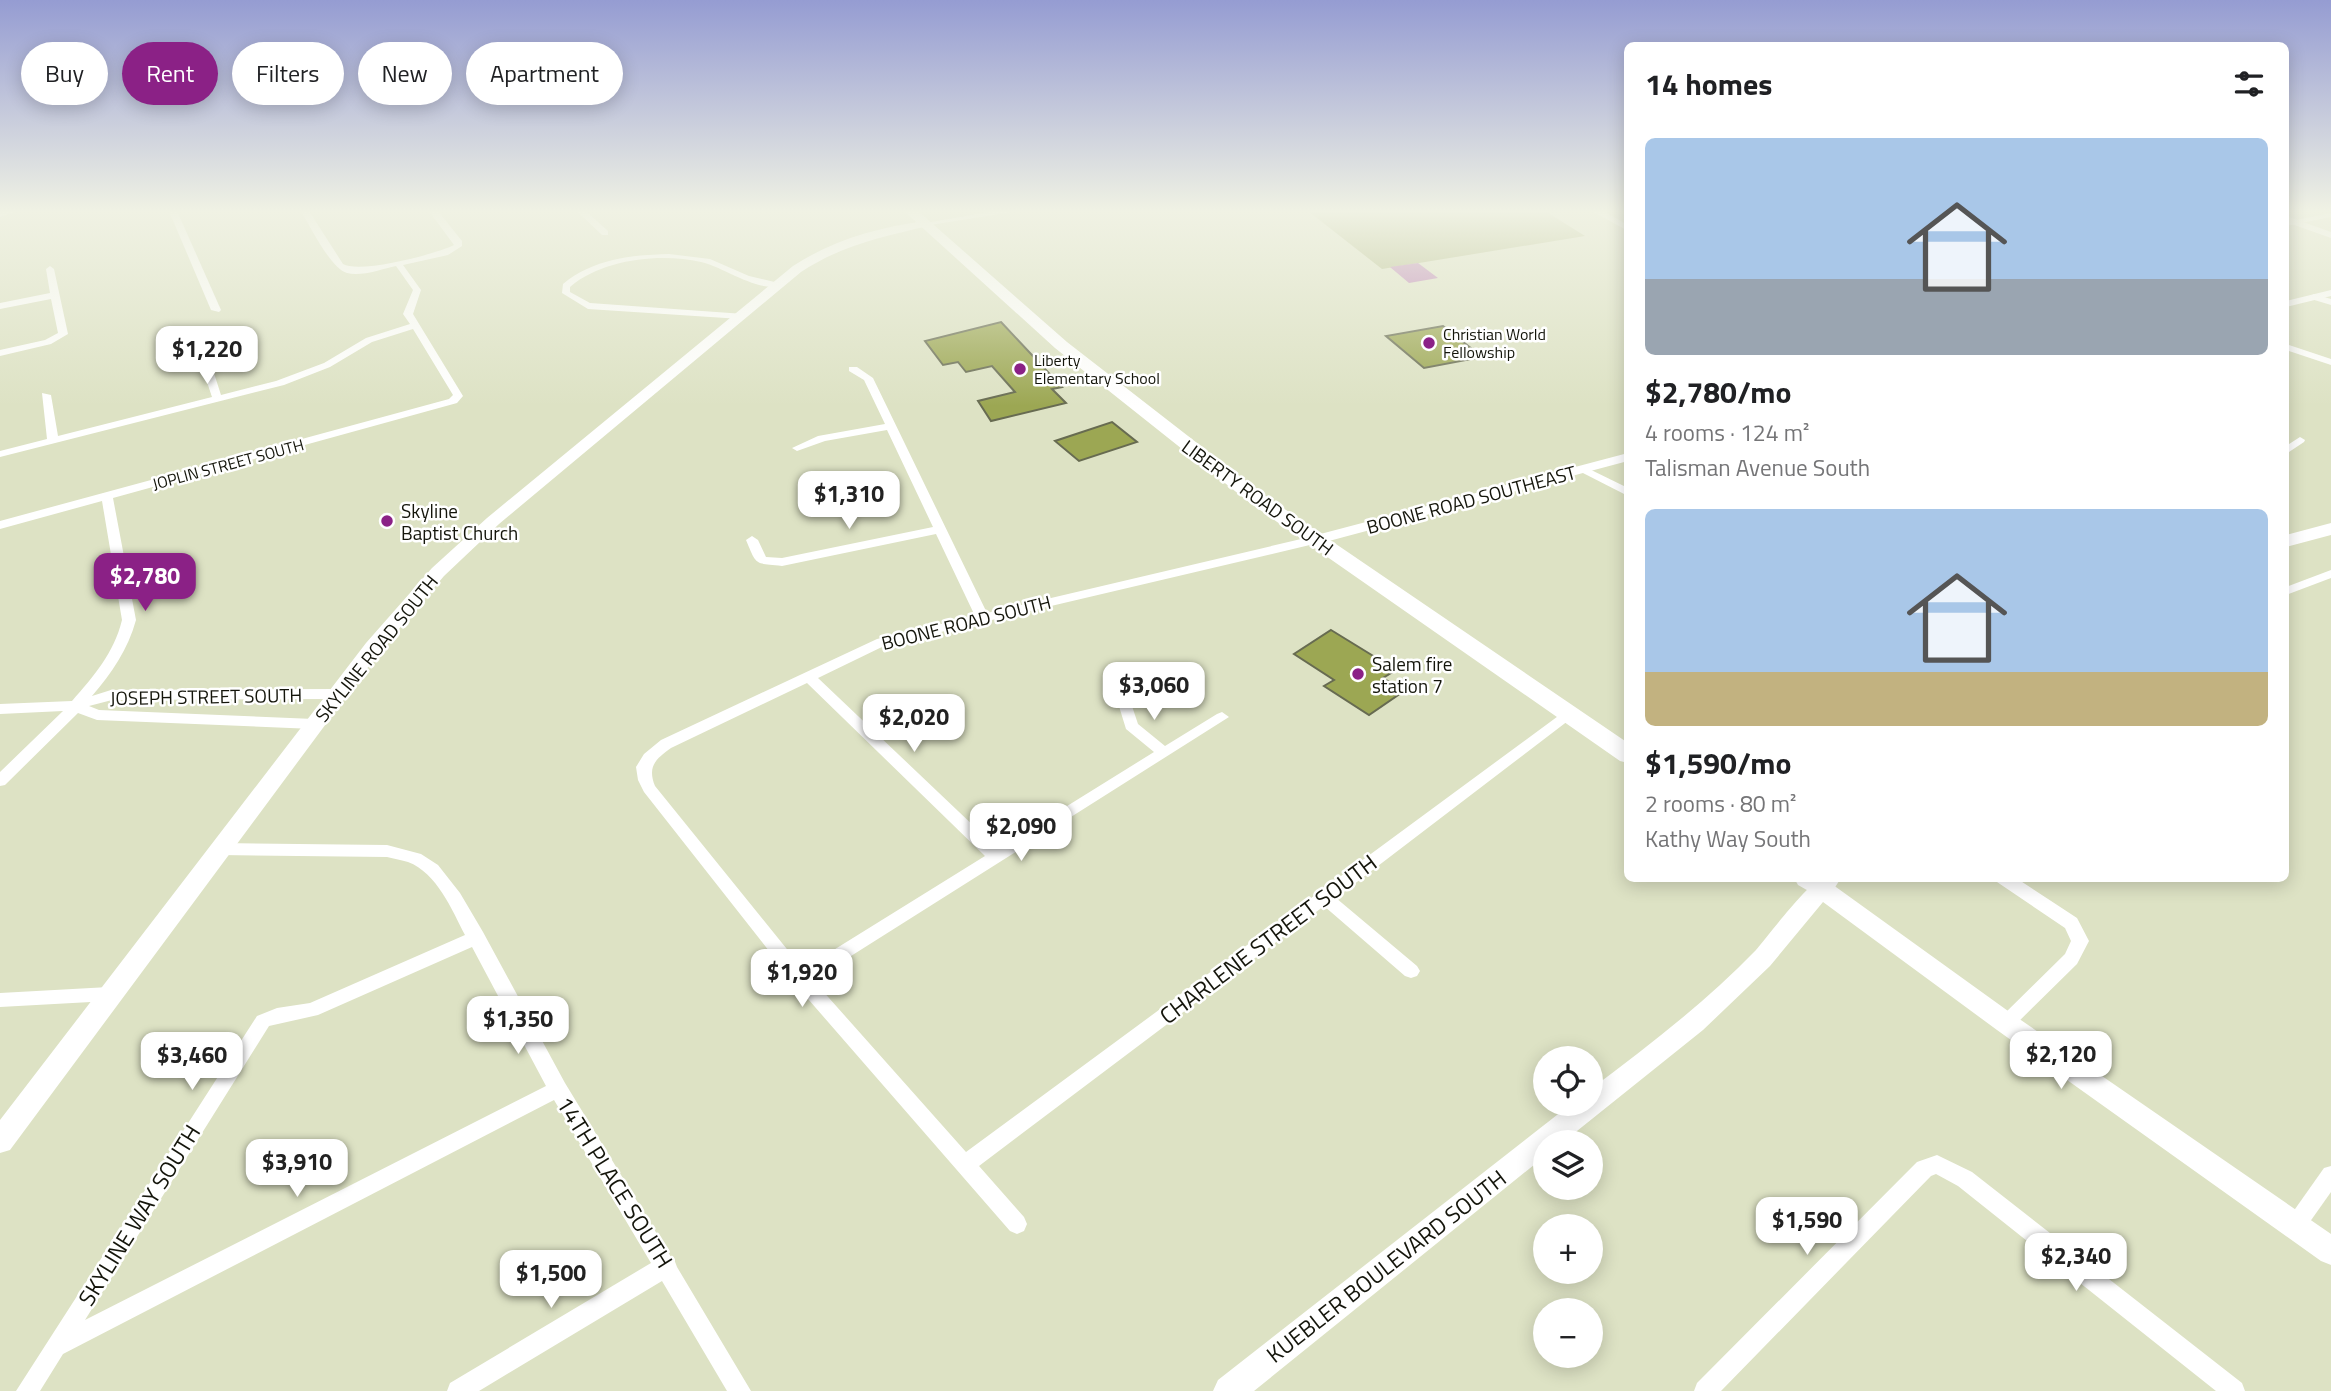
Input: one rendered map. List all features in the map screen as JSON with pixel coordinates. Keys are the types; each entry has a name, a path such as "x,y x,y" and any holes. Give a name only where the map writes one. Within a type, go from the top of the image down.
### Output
{"main road":[{"name":"SKYLINE ROAD SOUTH","path":"0,1141 314,724 415,596 458,553 790,276"},
{"name":"LIBERTY ROAD SOUTH","path":"982,276 1110,385 1314,540 1624,752"},
{"path":"2289,540 2331,529"},
{"path":"1819,882 2007,1023 2331,1251"},
{"name":"KUEBLER BOULEVARD SOUTH","path":"1229,1391 1647,1059 1746,972 1807,908 1819,882"}],"street":[{"path":"0,353 61,337 64,331 52,276"},
{"path":"201,276 216,310"},
{"path":"0,454 218,400 311,372 369,340 413,326 408,314 417,290 407,276"},
{"path":"578,276 566,286 566,293 588,306 741,316"},
{"path":"741,276 779,284"},
{"path":"2289,303 2331,293"},
{"path":"0,306 56,295"},
{"path":"2314,297 2331,302"},
{"name":"JOPLIN STREET SOUTH","path":"0,526 436,408 456,399 457,391 413,326"},
{"path":"2289,349 2331,362"},
{"path":"216,355 207,367 218,400"},
{"path":"853,369 868,378 982,617"},
{"path":"46,396 53,441"},
{"path":"797,448 822,438 891,426"},
{"path":"2289,449 2300,440"},
{"name":"BOONE ROAD SOUTHEAST","path":"1314,540 1624,458"},
{"path":"1583,469 1624,491"},
{"path":"0,781 75,706 116,657 128,632 129,620 107,496"},
{"path":"752,540 761,560 782,562 941,529"},
{"name":"BOONE ROAD SOUTH","path":"801,979 649,788 643,777 643,766 647,758 666,744 882,642 1314,540"},
{"path":"2289,590 2331,574"},
{"path":"808,676 996,857"},
{"name":"JOSEPH STREET SOUTH","path":"0,709 75,706 111,695 338,694"},
{"path":"1125,704 1131,726 1163,752"},
{"name":"JOSEPH STREET SOUTH","path":"75,706 97,715 314,724"},
{"name":"CHARLENE STREET SOUTH","path":"965,1165 1570,714"},
{"path":"1017,1224 801,979 1222,717"},
{"name":"14TH PLACE SOUTH","path":"220,849 387,851 415,858 432,869 444,883 477,937 558,1089 740,1391"},
{"path":"2007,1023 2071,959 2080,942 2071,923 2009,882"},
{"path":"1324,897 1411,971"},
{"name":"SKYLINE WAY SOUTH","path":"27,1391 263,1021 312,1010 477,937"},
{"path":"0,1000 109,994"},
{"path":"56,1346 558,1089"},
{"path":"1705,1391 1924,1169 1937,1164 1965,1179 2234,1391"},
{"path":"2295,1226 2331,1175"},
{"path":"458,1391 667,1266"}],"shaded area":[{"path":"1401,276 1438,278 1409,283"}],"building":[{"name":"Liberty Elementary School","path":"1001,322 1062,387 1052,389 1066,403 991,421 978,401 1015,392 992,366 966,372 958,362 943,365 925,341"},
{"name":"Christian World Fellowship","path":"1443,326 1482,357 1424,368 1386,336"},
{"name":"Liberty Elementary School","path":"1112,422 1137,442 1079,461 1055,441"},
{"name":"Salem fire station 7","path":"1331,630 1396,670 1383,678 1404,691 1369,715 1324,686 1334,680 1294,654"}],"place":[{"name":"Christian World Fellowship","path":"1429,343"},
{"name":"Liberty Elementary School","path":"1020,369"},
{"name":"Skyline Baptist Church","path":"387,521"},
{"name":"Salem fire station 7","path":"1358,674"}]}
